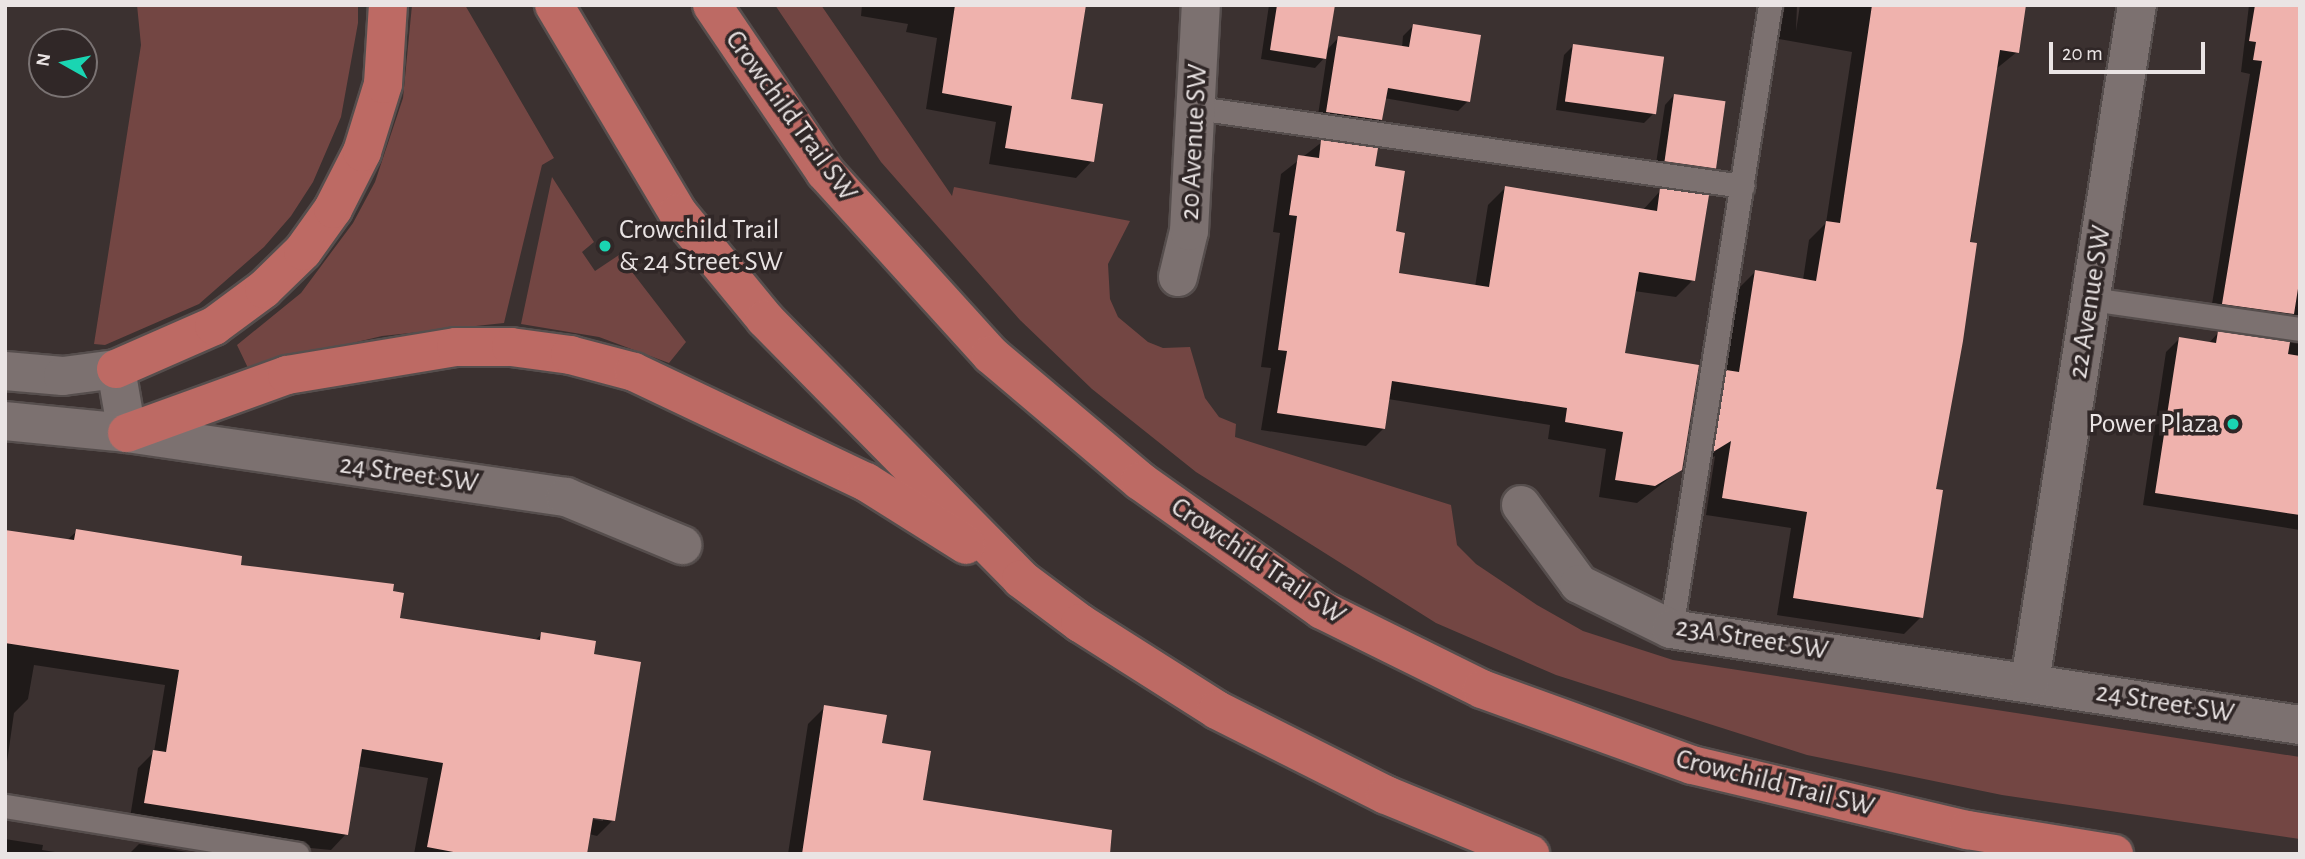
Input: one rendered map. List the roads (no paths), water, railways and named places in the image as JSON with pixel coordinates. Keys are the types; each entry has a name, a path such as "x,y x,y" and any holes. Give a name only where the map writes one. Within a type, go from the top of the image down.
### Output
{"highway":[{"path":"116,369 214,326 264,289 303,251 333,209 362,152 383,84 388,5"},
{"path":"554,5 678,213 765,319 1021,579"},
{"name":"Crowchild Trail SW","path":"712,5 825,172 990,355 1140,481 1322,610 1482,689 1692,765 1968,830 2114,854"},
{"path":"127,433 288,375 371,358 456,347 512,347 570,355 634,372 866,482 1021,579 1080,623 1217,710 1386,795 1530,854"}],"street":[{"name":"20 Avenue SW","path":"1178,277 1189,231 1201,5"},
{"name":"22 Avenue SW","path":"2030,681 2137,5"},
{"path":"5,371 64,376 116,369 127,433"},
{"name":"24 Street SW","path":"5,421 127,433 566,497 682,545"},
{"name":"23A Street SW","path":"1521,505 1578,584 1671,629 2030,681"},
{"name":"24 Street SW","path":"2030,681 2300,725"}],"lane":[{"path":"1671,629 1770,5"},
{"path":"1197,108 1742,186"},
{"path":"2091,299 2300,329"},
{"path":"5,806 298,854"}],"place":[{"name":"Crowchild Trail & 24 Street SW","path":"605,246"},
{"name":"Power Plaza","path":"2233,424"}]}
